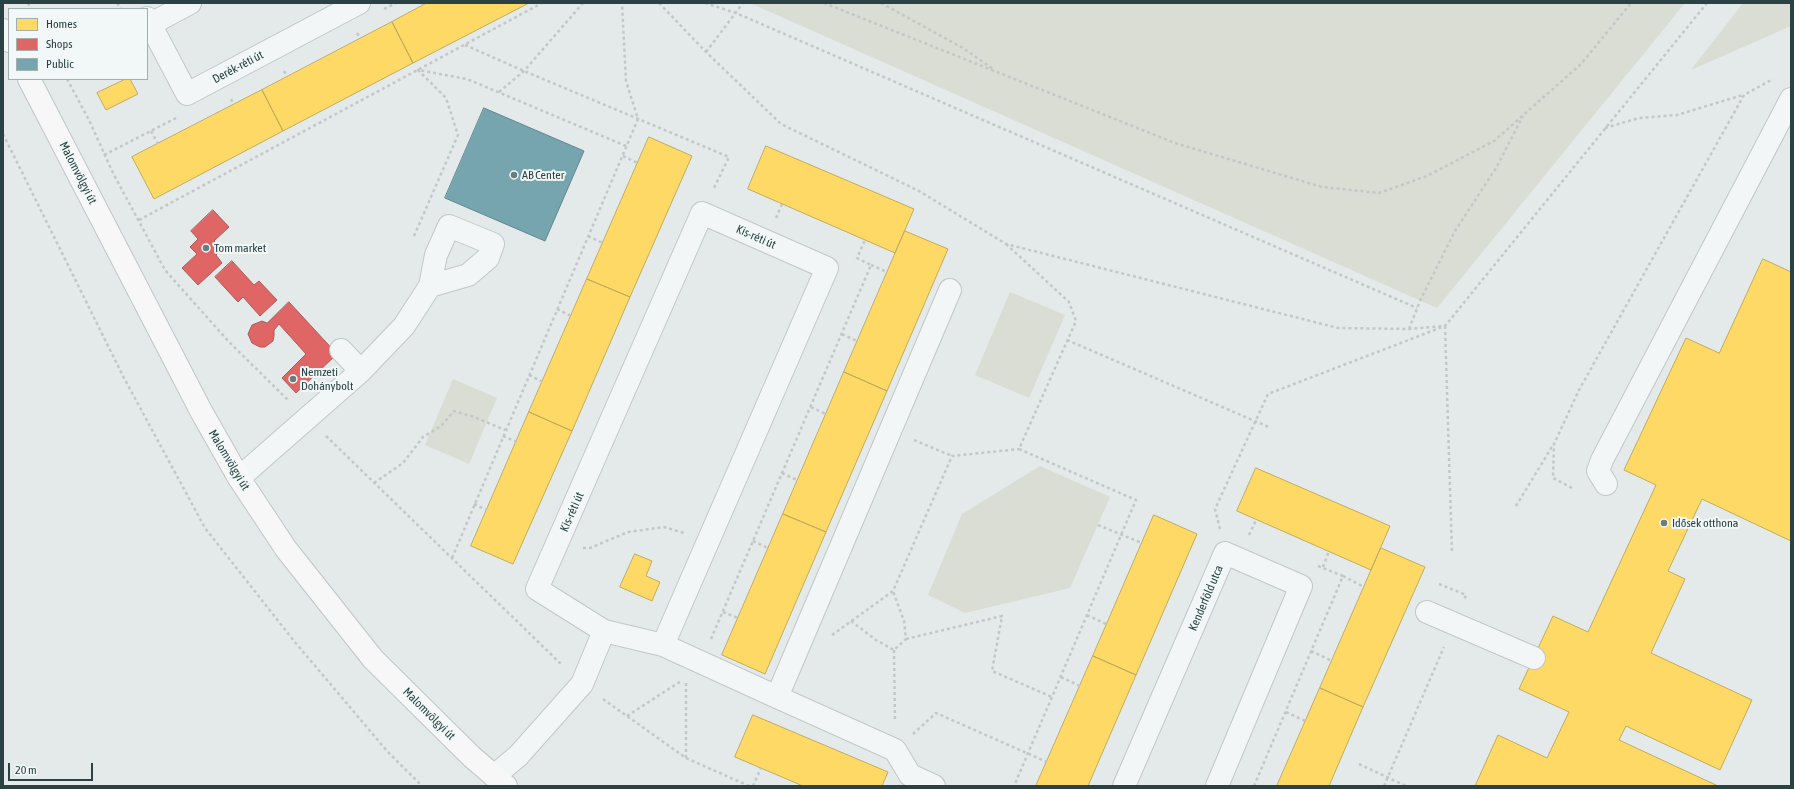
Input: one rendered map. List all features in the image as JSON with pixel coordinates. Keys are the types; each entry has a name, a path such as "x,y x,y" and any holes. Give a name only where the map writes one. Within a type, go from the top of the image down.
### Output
{"main road":[{"path":"3,30 8,39"},
{"name":"Malomvölgyi út","path":"30,80 201,411 239,478 286,550 374,658 472,757 500,781"}],"street":[{"path":"148,19 190,3"},
{"name":"Derék-réti út","path":"148,21 187,94 359,3"},
{"path":"1606,484 1598,471 1602,460 1787,105"},
{"name":"Kis-réti út","path":"702,213 826,268 663,645 604,631 537,589 555,551 702,213"},
{"path":"239,478 361,371 404,326 430,286"},
{"path":"777,697 950,290"},
{"path":"341,350 361,371"},
{"name":"Kenderföld utca","path":"1124,786 1225,553 1301,586 1217,786"},
{"path":"1426,612 1534,658"},
{"path":"500,781 518,756 582,684 604,631"},
{"path":"663,645 896,750 910,775 934,786"}],"path":[{"path":"138,220 542,3"},
{"path":"499,92 524,71 583,3"},
{"path":"452,558 638,119 626,81 622,3"},
{"path":"659,3 706,52 781,124 919,191 1006,244 1069,302 1076,321 1019,449"},
{"path":"705,3 736,13 1417,308"},
{"path":"706,52 743,3"},
{"path":"824,3 1176,143 1322,187 1379,194 1427,176 1494,141 1581,64 1631,3"},
{"path":"881,3 963,48 996,71"},
{"path":"1225,553 1215,509 1268,394 1444,326 1707,3"},
{"path":"465,45 729,157 702,213"},
{"path":"418,70 466,79 626,146"},
{"path":"418,70 446,98 458,135 432,194"},
{"path":"1605,128 1639,118 1677,115 1744,95 1773,79 1779,79"},
{"path":"68,80 89,120 113,173 165,270 228,342 582,684 686,758 749,786"},
{"path":"1516,506 1554,444 1579,390 1744,95"},
{"path":"1409,329 1417,308 1455,232 1496,168 1524,114"},
{"path":"151,131 158,144"},
{"path":"3,134 124,378 205,528 294,642 387,751 422,786"},
{"path":"623,156 638,163"},
{"path":"775,219 782,204"},
{"path":"588,236 603,243"},
{"path":"865,240 857,258 887,272"},
{"path":"1006,244 1338,328 1409,329 1444,326"},
{"path":"701,662 871,265"},
{"path":"557,309 571,316"},
{"path":"1444,326 1452,553"},
{"path":"842,334 858,341"},
{"path":"1067,340 1271,428"},
{"path":"529,375 542,382"},
{"path":"811,407 826,414"},
{"path":"374,483 403,463 423,437 441,426 454,411 474,417 505,430"},
{"path":"890,430 952,456 1019,449 1136,500 1014,786"},
{"path":"503,436 516,442"},
{"path":"1554,444 1553,478 1572,488"},
{"path":"827,638 894,590 952,456"},
{"path":"782,473 797,480"},
{"path":"474,504 487,510"},
{"path":"1249,535 1256,520"},
{"path":"1098,524 1142,543"},
{"path":"555,551 590,548 628,532 664,527 690,535 707,544"},
{"path":"753,541 768,548"},
{"path":"1322,567 1329,551"},
{"path":"1343,576 1364,587"},
{"path":"1384,786 1466,595 1439,584"},
{"path":"894,590 904,620 906,640"},
{"path":"723,612 738,618"},
{"path":"1087,615 1106,624"},
{"path":"894,650 906,640 1002,616 992,671 1052,697"},
{"path":"851,621 876,640 894,650"},
{"path":"894,650 896,750"},
{"path":"1311,651 1332,661"},
{"path":"1060,677 1080,686"},
{"path":"627,716 686,678 686,758"},
{"path":"1286,712 1305,721"},
{"path":"896,750 936,713 1047,762"},
{"path":"1359,764 1406,786"},
{"path":"753,786 761,768"}],"shaded area":[{"path":"750,3 1685,3 1437,308"},
{"path":"1743,3 1791,3 1791,26 1691,70"},
{"path":"1010,292 1065,315 1029,398 975,375"},
{"path":"453,379 497,398 469,464 425,445"},
{"path":"1040,466 1110,497 1070,588 965,613 928,595 962,514"}],"building: Homes":[{"path":"427,3 529,3 413,63 392,22"},
{"path":"392,22 413,63 283,131 262,90"},
{"path":"124,80 131,80 138,94 106,110 97,93"},
{"path":"262,90 283,131 154,199 132,157"},
{"path":"649,137 692,156 630,297 587,279"},
{"path":"766,146 914,209 895,253 748,189"},
{"path":"905,231 948,249 887,391 844,372"},
{"name":"Idősek otthona","path":"1763,259 1791,272 1791,541 1702,499 1668,571 1685,579 1651,653 1752,700 1720,770 1626,726 1619,740 1718,786 1475,786 1498,735 1547,758 1569,712 1519,689 1553,616 1588,632 1656,485 1624,470 1686,338 1719,353"},
{"path":"587,279 630,297 572,431 529,412"},
{"path":"844,372 887,391 826,532 783,514"},
{"path":"529,412 572,431 513,564 471,546"},
{"path":"1256,468 1390,526 1371,570 1237,511"},
{"path":"783,514 826,532 765,674 722,655"},
{"path":"1154,515 1197,534 1136,675 1093,656"},
{"path":"1381,548 1425,567 1363,707 1320,688"},
{"path":"635,554 652,561 646,576 660,582 652,601 620,587"},
{"path":"1093,656 1136,675 1088,786 1036,786"},
{"path":"1320,688 1363,707 1329,786 1277,786"},
{"path":"753,715 888,772 882,786 803,786 735,757"}],"building: Shops":[{"name":"Tom market","path":"213,210 229,227 214,241 222,249 216,255 222,263 198,285 182,268 197,254 190,247 198,239 191,231"},
{"path":"232,261 254,285 259,281 277,300 260,316 243,297 238,302 215,277"},
{"path":"289,302 337,354 296,393 282,378 306,354 279,324 274,330 273,341 265,347 260,347 252,343 248,334 252,325 262,321 267,323"}],"building: Public":[{"name":"AB Center","path":"484,108 584,151 545,241 445,198"}],"place":[{"name":"AB Center","path":"514,175"},
{"name":"Tom market","path":"206,248"},
{"name":"Nemzeti Dohánybolt","path":"293,379"},
{"name":"Idősek otthona","path":"1664,523"}]}
